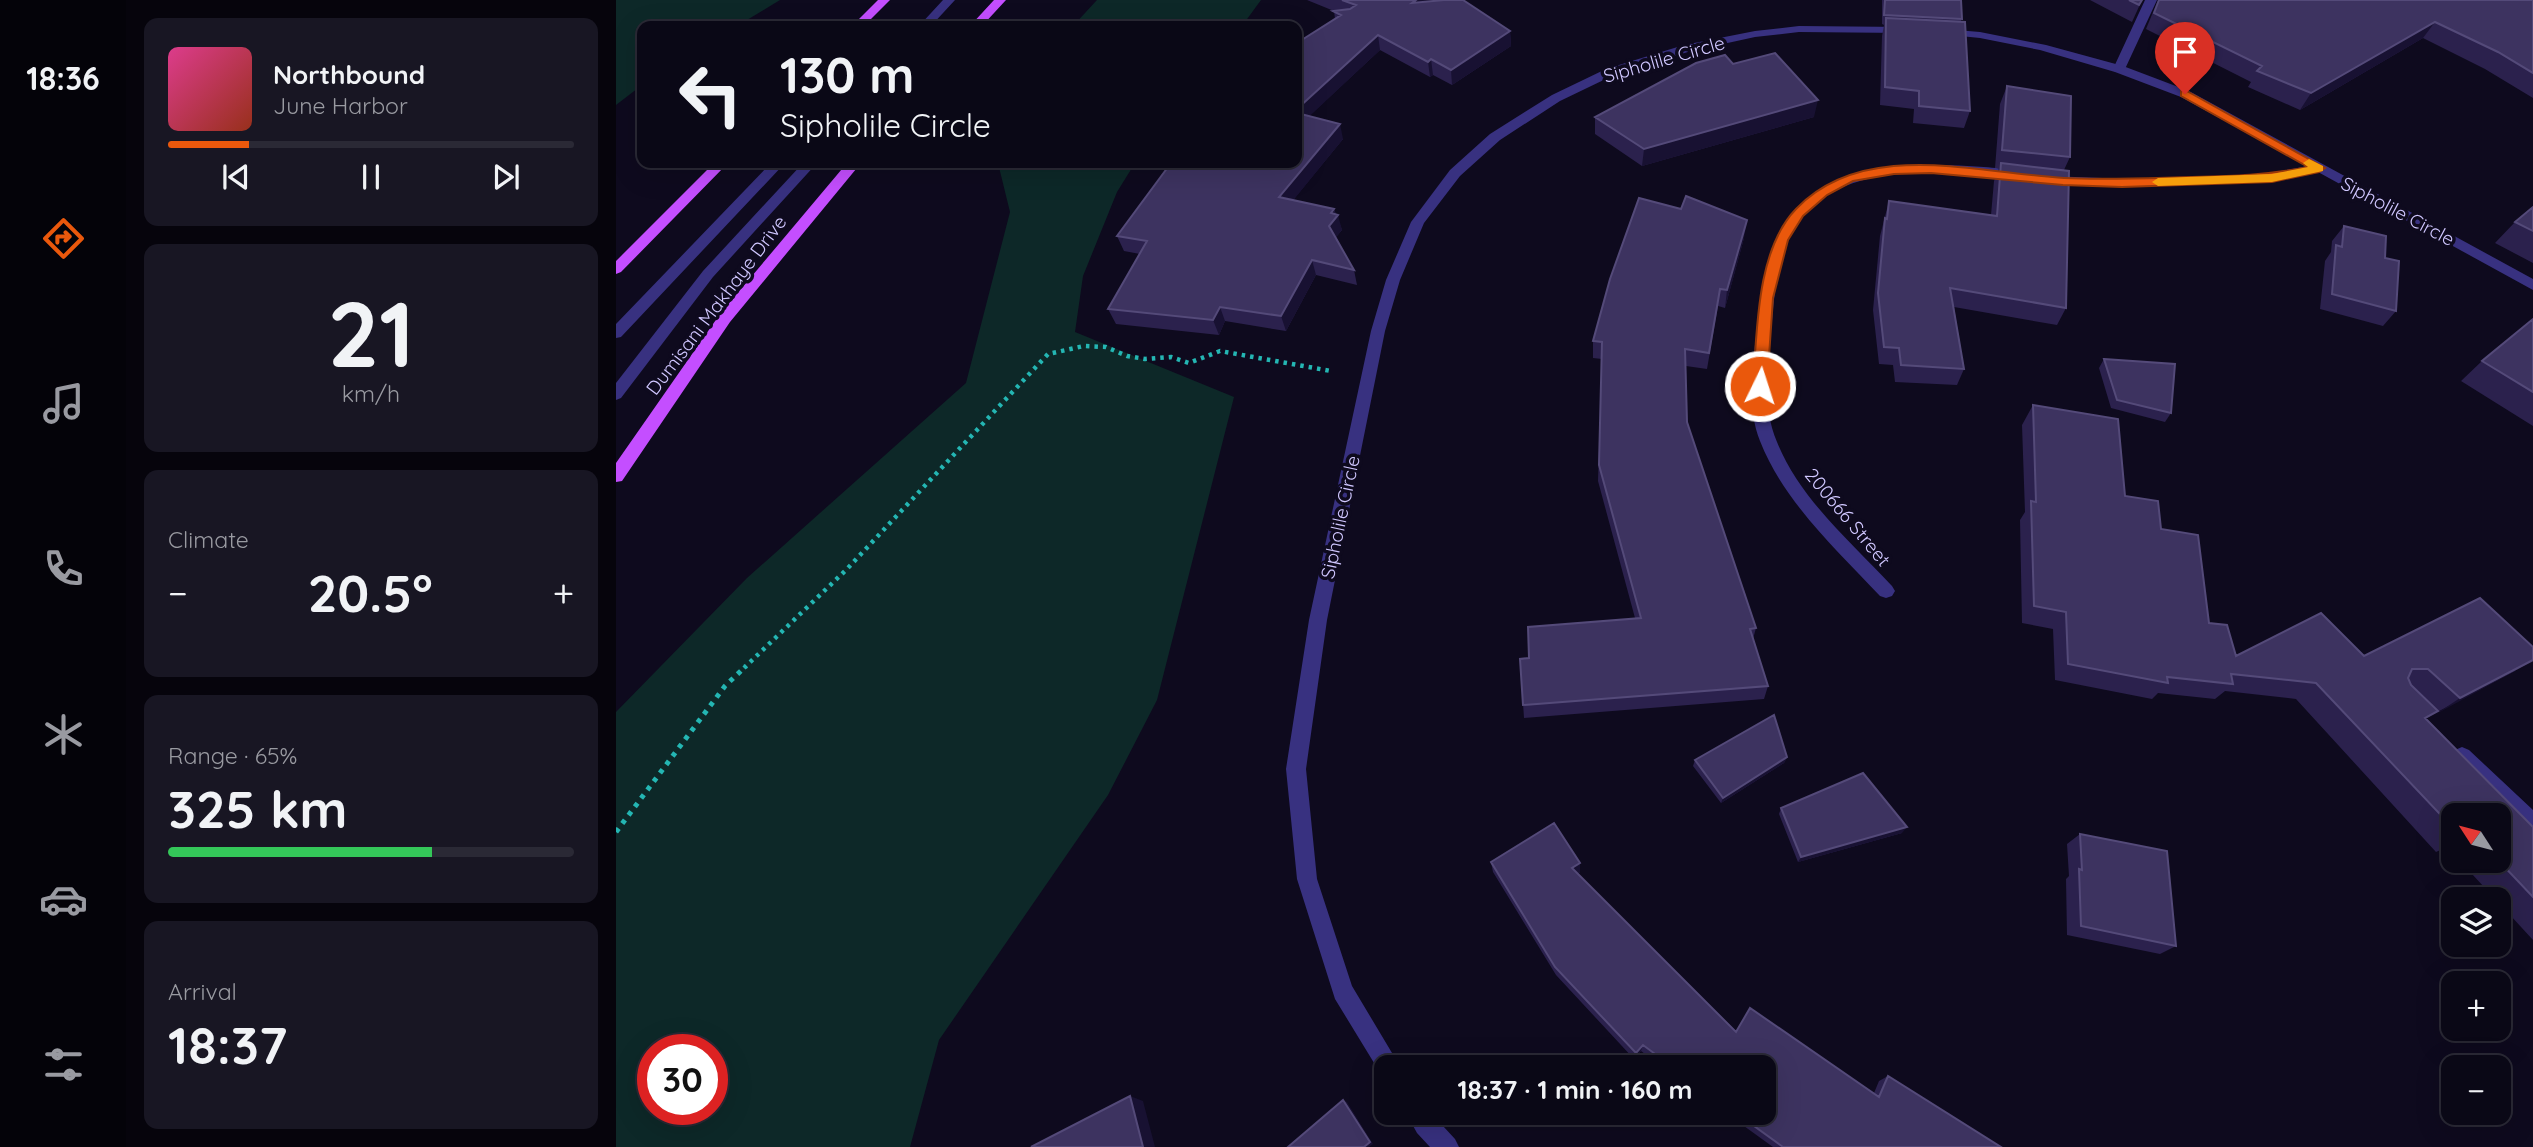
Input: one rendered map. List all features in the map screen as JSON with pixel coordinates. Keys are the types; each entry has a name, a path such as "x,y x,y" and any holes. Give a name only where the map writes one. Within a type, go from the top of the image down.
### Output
{"main road":[{"path":"863,21 884,0"},
{"path":"981,21 1000,0"},
{"path":"616,269 716,168"},
{"name":"Dumisani Makhaye Drive","path":"616,476 725,318 850,168"}],"street":[{"path":"930,21 949,0"},
{"path":"2119,69 2151,0"},
{"name":"Sipholile Circle","path":"1382,1055 1343,991 1307,879 1296,769 1318,620 1378,331 1393,280 1418,222 1455,173 1495,137 1556,98 1610,72 1688,48 1745,36 1842,27 1980,35 2042,47 2119,69 2185,94 2533,285"},
{"path":"616,333 773,168"},
{"path":"616,394 708,274 805,168"},
{"name":"200666 Street","path":"1886,591 1822,521 1793,483 1767,439 1760,386 1767,298 1781,240 1799,213 1822,193 1850,177 1894,170 1966,171 2063,181 2122,183 2272,178 2319,168"},
{"path":"2445,740 2533,824"},
{"path":"1425,1125 1447,1147"}],"path":[{"path":"616,832 725,686 847,569 1048,354 1084,346 1106,347 1127,356 1145,359 1171,357 1189,363 1220,351 1370,378"}],"green space":[{"path":"616,0 780,0 745,21 637,21 637,89 616,105"},
{"path":"1097,0 1261,0 1246,21 1078,21"},
{"path":"999,168 1132,168 1117,192 1083,276 1075,332 1234,397 1157,700 1108,795 939,1040 910,1147 616,1147 616,712 747,578 966,383 1010,212"}],"building":[{"path":"1342,0 1416,0 1412,3 1463,0 1510,31 1451,70 1431,59 1428,62 1378,35 1302,104 1302,40 1341,15 1333,11 1350,9 1356,5"},
{"path":"1885,0 1961,0 1962,19 1884,15"},
{"path":"2129,0 2142,0 2139,5"},
{"path":"2159,0 2533,0 2533,73 2498,52 2435,22 2311,93 2257,71 2262,66 2154,13"},
{"path":"1886,18 1965,22 1970,111 1919,106 1919,91 1885,87"},
{"path":"1775,53 1818,100 1644,149 1595,117 1696,63 1725,55 1733,64"},
{"path":"2007,86 2071,96 2070,157 2002,150"},
{"path":"1302,114 1340,124 1279,197 1334,209 1331,213 1338,215 1329,226 1354,270 1312,260 1281,316 1220,307 1213,320 1108,309 1147,241 1117,236 1167,168 1302,168"},
{"path":"2001,163 2069,171 2066,308 1950,288 1964,369 1901,365 1899,348 1884,347 1878,293 1889,201 1997,216"},
{"path":"1686,196 1747,220 1727,290 1720,289 1709,353 1685,349 1687,422 1756,628 1750,629 1768,686 1523,705 1520,659 1529,658 1528,627 1641,618 1599,465 1602,342 1593,341 1610,279 1639,198 1681,209"},
{"path":"2533,207 2533,231 2515,222"},
{"path":"2344,226 2386,236 2385,258 2399,261 2396,311 2332,294 2336,245 2342,247"},
{"path":"2533,319 2533,392 2482,361"},
{"path":"2104,359 2175,364 2171,413 2117,400"},
{"path":"2033,405 2118,419 2125,496 2158,501 2161,529 2198,535 2209,623 2227,625 2236,656 2321,613 2364,656 2480,598 2533,647 2533,660 2460,698 2428,669 2412,669 2408,678 2411,685 2438,711 2425,718 2509,803 2441,803 2441,815 2316,683 2231,674 2233,684 2167,677 2168,683 2068,664 2066,612 2034,606 2031,501 2036,502"},
{"path":"1774,715 1787,757 1723,798 1695,760"},
{"path":"1863,773 1907,827 1801,857 1781,808"},
{"path":"2511,805 2533,827 2533,897 2510,873"},
{"path":"1554,823 1580,863 1572,868 1736,1032 1750,1008 1879,1097 1888,1076 2001,1147 1783,1147 1753,1125 1776,1125 1776,1055 1656,1055 1643,1045 1636,1053 1555,967 1491,862"},
{"path":"2080,834 2167,851 2176,946 2081,926"},
{"path":"1130,1096 1143,1147 1031,1147"},
{"path":"1343,1100 1370,1142 1364,1147 1288,1147"}],"slow traffic":[{"path":"2158,182 2272,178 2319,168 2309,163"}],"route":[{"path":"1760,386 1767,298 1781,240 1799,213 1822,193 1850,177 1894,170 1931,169 2063,181 2122,183 2272,178 2319,168 2237,120 2185,94"}]}
